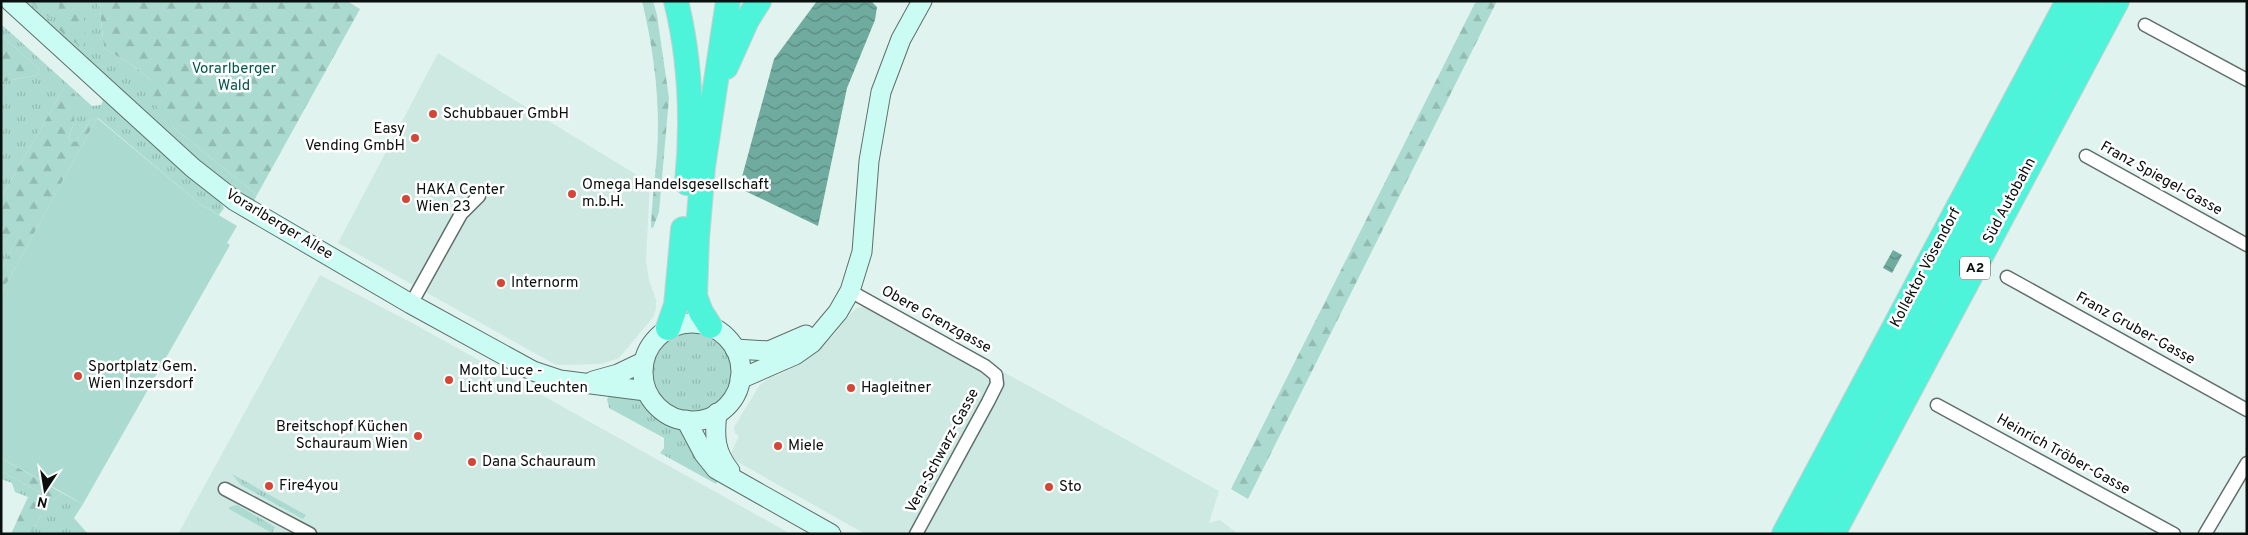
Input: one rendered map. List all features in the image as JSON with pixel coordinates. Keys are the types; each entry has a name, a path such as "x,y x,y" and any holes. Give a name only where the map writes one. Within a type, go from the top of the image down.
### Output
{"highway":[{"path":"676,1 686,40 690,79 689,161"},
{"path":"668,328 676,305 689,161 713,1"},
{"path":"710,326 697,303 695,286 703,167 728,1"},
{"path":"712,109 726,65 747,20 759,1"},
{"name":"Kollektor Vösendorf","path":"1784,534 2068,1"},
{"name":"Süd Autobahn","path":"1806,534 2090,1"},
{"name":"Süd Autobahn","path":"1833,534 2117,1"}],"main road":[{"name":"Vorarlberger Allee","path":"10,1 193,168 235,201 411,304 533,371 560,380 588,382 646,391"},
{"path":"740,379 795,355 812,343 842,307 850,291 862,252 870,153 880,92 893,56 922,1"},
{"path":"684,323 698,323 710,326 726,336 735,349 740,365 740,379 736,394 717,414 699,420 686,420 670,415 656,406 646,391 643,377 643,362 652,343 668,328 684,323"},
{"path":"735,349 769,351 789,344 827,324"},
{"name":"Vorarlberger Allee","path":"588,382 618,374 643,362"},
{"path":"717,414 715,436 718,454 738,481"},
{"path":"686,420 704,454 716,468 831,534"}],"street":[{"path":"2145,25 2247,80"},
{"name":"Franz Spiegel-Gasse","path":"2086,156 2247,245"},
{"path":"411,304 461,214 478,196"},
{"name":"Franz Gruber-Gasse","path":"2007,278 2247,410"},
{"name":"Obere Grenzgasse","path":"850,291 986,366 994,372 997,384"},
{"name":"Vera-Schwarz-Gasse","path":"916,534 997,384"},
{"name":"Heinrich Tröber-Gasse","path":"1937,405 2174,534"},
{"path":"2205,534 2247,463"},
{"path":"225,489 310,534"}],"shaded area":[{"path":"438,53 650,183 646,260 649,280 656,300 656,308 654,316 619,358 602,364 556,365 338,243"},
{"path":"320,275 414,324 791,534 178,534"},
{"path":"868,297 1219,491 1209,523 1220,520 1238,534 865,534 729,457 739,436 735,433 734,427 759,386 770,377 799,365 817,351 833,336 851,313 857,308 864,307"}],"green space":[{"path":"19,1 99,1 104,48 135,67 153,82 173,127 257,195 254,201 222,179 162,132"},
{"path":"30,1 51,1 51,19"},
{"path":"59,1 82,1 86,40 82,48 59,30"},
{"name":"Vorarlberger Wald","path":"99,1 347,1 360,9 257,195 173,127 148,95 153,82 135,67 104,48"},
{"path":"642,1 653,1 657,15 669,98 659,212 653,228 651,227 658,111 654,64"},
{"path":"1476,1 1497,1 1248,499 1231,489"},
{"path":"1,24 92,106 101,105 103,101 99,96 103,93 220,200 224,208 219,215 200,204 98,118 91,120 75,142 68,138 74,123 64,88 1,198 1,82 37,75 39,69 1,35"},
{"path":"1,35 39,69 37,75 1,82"},
{"path":"64,88 75,94 74,123 68,138 75,142 91,120 97,118 1,294 1,270 27,218 1,246 1,198"},
{"name":"Sportplatz Gem. Wien Inzersdorf","path":"97,118 200,204 237,226 227,243 230,245 83,504 1,458 1,294"},
{"path":"29,215 1,270 1,246"},
{"path":"692,333 707,336 720,344 728,357 731,372 728,387 720,400 707,408 692,411 677,408 664,400 656,387 653,372 656,357 664,344 677,336"},
{"path":"611,394 640,399 651,415 687,434 718,480 716,484 660,453 664,448 664,438 609,408 607,399"},
{"path":"1,458 62,493 54,500 1,471"},
{"path":"1,471 54,500 62,493 83,504 74,518 88,534 30,534 41,516 28,497 15,492 12,483 1,479"},
{"path":"232,474 306,515 303,519 241,485"},
{"path":"28,497 40,506 41,516 30,534 11,534"},
{"path":"237,505 275,527 272,533 229,509 229,507"}],"water":[{"path":"817,1 871,1 877,7 875,20 847,88 818,226 739,188 774,59"},
{"path":"1893,250 1902,255 1892,273 1883,268"}],"place":[{"name":"Schubbauer GmbH","path":"433,114"},
{"name":"Easy Vending GmbH","path":"415,138"},
{"name":"Omega Handelsgesellschaft m.b.H.","path":"572,194"},
{"name":"HAKA Center Wien 23","path":"406,199"},
{"name":"Internorm","path":"501,283"},
{"name":"Sportplatz Gem. Wien Inzersdorf","path":"78,376"},
{"name":"Molto Luce - Licht und Leuchten","path":"449,380"},
{"name":"Hagleitner","path":"851,388"},
{"name":"Breitschopf Küchen Schauraum Wien","path":"418,436"},
{"name":"Miele","path":"778,446"},
{"name":"Dana Schauraum","path":"472,462"},
{"name":"Fire4you","path":"269,486"},
{"name":"Sto","path":"1049,487"}]}
